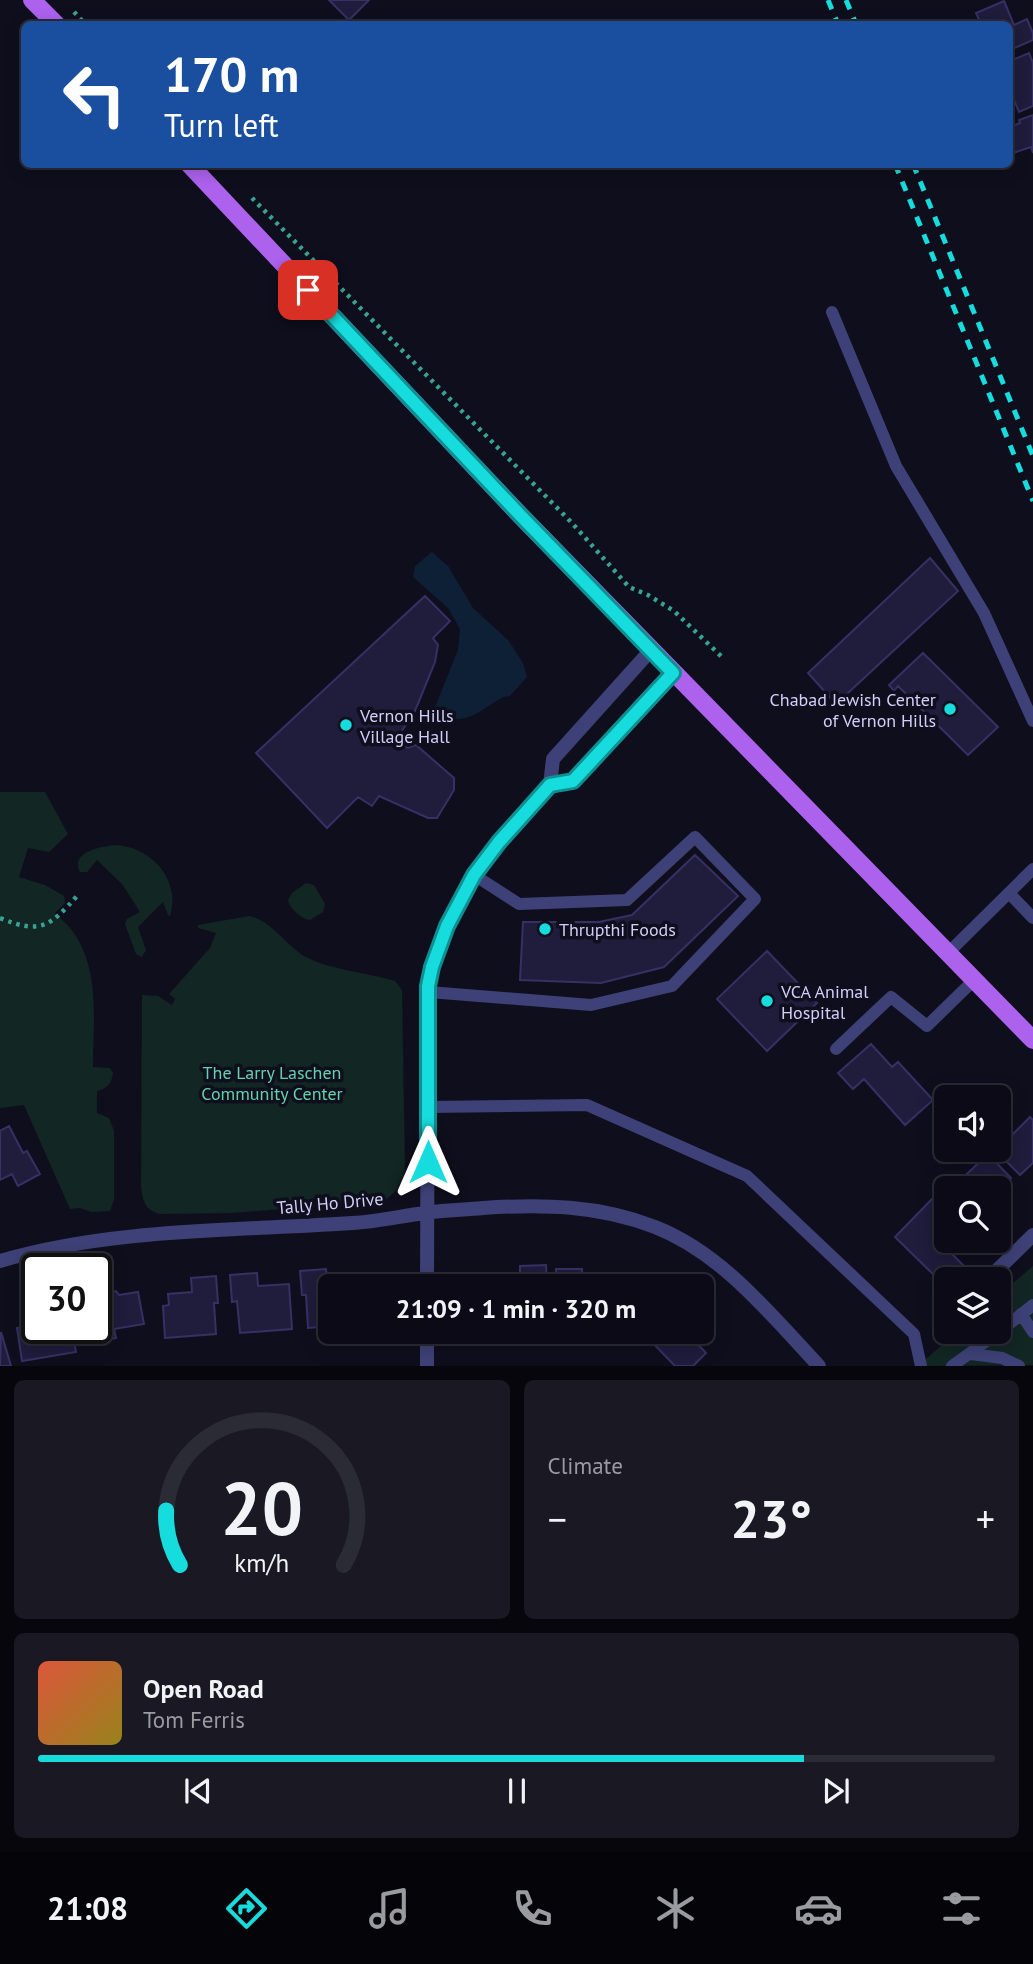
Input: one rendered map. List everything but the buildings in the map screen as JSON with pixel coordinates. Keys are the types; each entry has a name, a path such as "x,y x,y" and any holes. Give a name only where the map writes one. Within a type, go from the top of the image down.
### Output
{"main road":[{"path":"33,0 53,21"},
{"path":"193,168 520,515 1033,1041"}],"street":[{"path":"427,1274 429,992 432,967 447,926 474,875 499,842 550,785 553,759 651,650"},
{"path":"550,785 573,781 673,673"},
{"name":"Tally Ho Drive","path":"0,1261 99,1241 190,1232 356,1223 428,1212 519,1206 577,1207 618,1214 657,1227 700,1251 741,1285 820,1366"},
{"path":"1000,1267 1033,1235"},
{"path":"426,1366 427,1344"}],"lane":[{"path":"832,312 896,467 984,613 1033,720"},
{"path":"429,992 591,1005 672,986 755,899 695,837 627,900 519,904 474,875"},
{"path":"948,953 1033,869"},
{"path":"1009,893 1033,918"},
{"path":"835,1049 891,997 927,1026 974,980"},
{"path":"428,1107 587,1105 747,1176 914,1334 921,1366"},
{"path":"1011,1322 1033,1305"},
{"path":"1021,1314 1033,1332"},
{"path":"953,1366 984,1344"},
{"path":"971,1354 1003,1358 1019,1366"}],"path":[{"path":"251,197 562,514 629,587 674,611 723,657"},
{"path":"0,918 27,927 37,927 51,922 78,895"}],"green space":[{"path":"0,792 45,792 68,834 49,852 28,848 19,877 45,885 64,896 65,903 55,913 81,944 87,961 93,995 93,1067 110,1068 113,1073 108,1085 97,1091 97,1113 109,1118 114,1131 114,1200 110,1211 70,1209 24,1105 0,1108"},
{"path":"117,845 130,847 152,859 161,868 171,890 170,916 163,902 138,927 146,950 142,957 136,954 125,924 127,919 140,912 122,884 97,860 87,872 80,872 78,865 79,859 89,851"},
{"path":"306,883 314,885 325,904 323,912 310,920 296,913 288,900 292,893"},
{"name":"The Larry Laschen Community Center","path":"249,916 271,928 306,957 395,981 402,990 405,1170 398,1188 383,1201 231,1213 160,1214 148,1208 144,1201 141,1187 142,995 158,996 172,1005 175,999 169,994 210,948 216,933 198,928 198,925"},
{"path":"1033,1266 1033,1365 918,1366 943,1344 1011,1344 1011,1285"}],"water":[{"path":"432,552 448,566 473,608 508,640 523,663 527,677 510,696 503,697 465,718 439,715 435,707 458,650 460,629 448,608 413,577 415,566"}],"railway":[{"path":"828,0 837,21"},
{"path":"846,0 855,21"},
{"path":"897,168 1033,501"},
{"path":"915,168 1033,456"}],"place":[{"name":"Chabad Jewish Center of Vernon Hills","path":"950,709"},
{"name":"Vernon Hills Village Hall","path":"346,725"},
{"name":"Thrupthi Foods","path":"545,929"},
{"name":"VCA Animal Hospital","path":"767,1001"}],"route":[{"path":"308,290 673,673 573,781 550,785 499,842 474,875 447,926 428,986 428,1162"}]}
